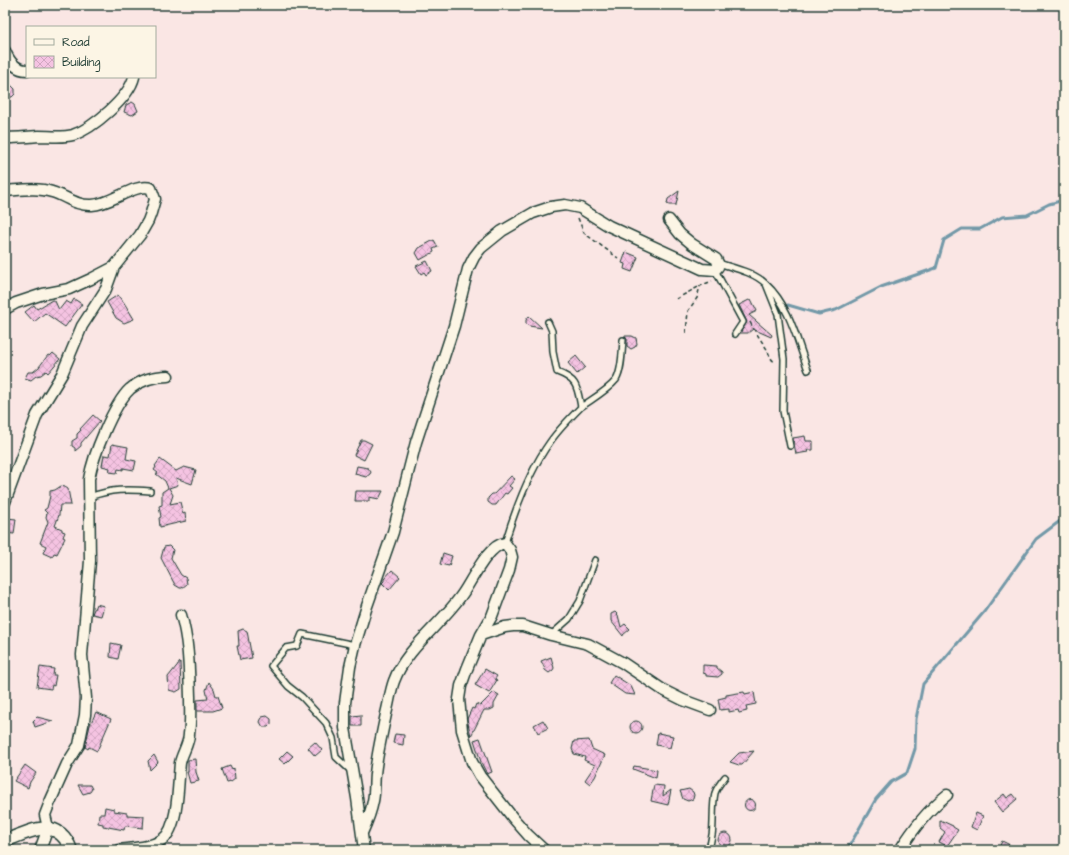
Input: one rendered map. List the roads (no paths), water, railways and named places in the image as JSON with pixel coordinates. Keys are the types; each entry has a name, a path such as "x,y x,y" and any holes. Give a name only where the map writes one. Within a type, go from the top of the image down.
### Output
{"street":[{"path":"5,51 11,62 18,69 26,70"},
{"path":"5,138 66,136 81,131 101,117 120,100 130,88 134,78"},
{"path":"5,191 30,190 52,192 78,204 93,205 111,200 142,186 151,188 155,199 148,221 140,235 114,267 106,289 82,326 62,374 37,415 5,502"},
{"path":"364,850 345,728 345,703 350,667 355,645 377,575 393,532 416,442 454,326 468,269 474,257 488,242 502,231 533,212 565,205 580,208 609,226 702,269 718,270 713,256 692,244 680,234 669,220"},
{"path":"5,309 16,303 43,294 69,289 91,280 114,267"},
{"path":"40,850 48,828 45,815 67,764 79,745 84,720 86,698 82,655 90,561 88,479 106,428 123,398 131,389 149,378 168,376"},
{"path":"362,833 370,817 379,746 393,682 408,656 451,610 484,559 495,547 505,543 510,550 512,557 509,570 492,616 481,635 461,686 459,699 462,730 472,762 480,776 513,818 544,850"},
{"path":"119,850 141,848 164,839 169,833 175,812 181,762 189,736 190,711 188,647 181,615"},
{"path":"481,635 513,626 523,626 551,635 588,644 602,650 663,690 683,700 710,710"},
{"path":"900,850 920,821 933,806 947,795"},
{"path":"5,841 35,829 48,828 53,829 66,839 71,850"}],"lane":[{"path":"735,334 743,322 718,270 746,272 766,284 785,307 808,370"},
{"path":"766,284 778,314 784,359 783,411 790,446"},
{"path":"548,322 552,331 553,352 557,372 566,376 577,386 581,407"},
{"path":"505,543 514,514 535,467 550,442 565,423 581,407 604,391 616,379 621,364 623,340"},
{"path":"89,497 106,491 127,489 150,491"},
{"path":"551,635 569,619 580,601 595,560"},
{"path":"353,773 336,757 333,738 326,724 302,698 288,686 271,666 286,648 297,646 302,634 355,645"},
{"path":"708,850 713,832 715,792 725,777"}],"waterway":[{"path":"788,305 819,314 836,310 881,287 936,268 944,240 962,229 980,229 1002,217 1027,215 1049,204 1064,200"},
{"path":"847,850 876,799 891,782 907,773 915,749 916,719 923,684 984,612 1036,539 1064,518"}]}
